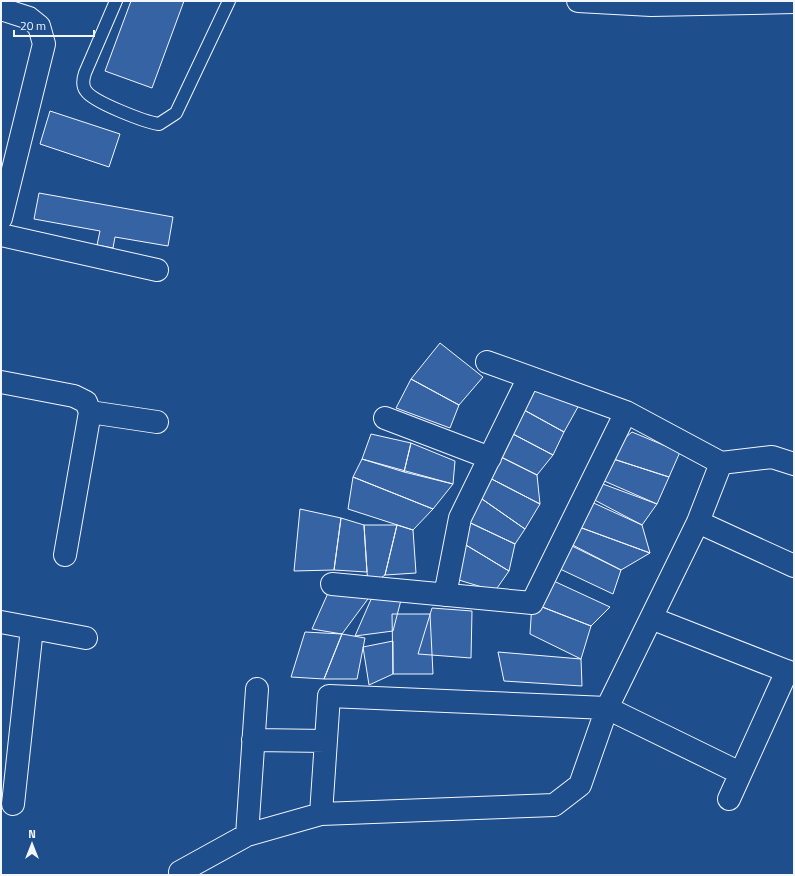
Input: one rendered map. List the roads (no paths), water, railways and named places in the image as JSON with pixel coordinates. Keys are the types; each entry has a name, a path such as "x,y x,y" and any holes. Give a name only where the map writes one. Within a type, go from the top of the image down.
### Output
{"street":[{"path":"578,1 651,5 794,2"},
{"path":"1,9 29,18 39,26 44,44 1,218"},
{"path":"1,235 157,270"},
{"path":"487,362 626,412 721,463 772,457 794,464"},
{"path":"445,595 460,518 529,377"},
{"path":"1,382 74,396 86,402 90,412 65,555"},
{"path":"90,412 157,422"},
{"path":"332,584 532,603 626,412"},
{"path":"386,418 490,458"},
{"path":"180,872 247,835 320,814 554,805 580,785 607,708 698,522 721,463"},
{"path":"698,522 794,566"},
{"path":"651,618 791,673 740,773 729,799"},
{"path":"1,622 86,638"},
{"path":"13,804 32,628"},
{"path":"247,835 256,689"},
{"path":"320,814 329,696 607,708 740,773"},
{"path":"253,740 326,741"}],"lane":[{"path":"116,1 85,73 83,82 85,91 92,98 148,123 159,124 176,113 230,1"}]}
